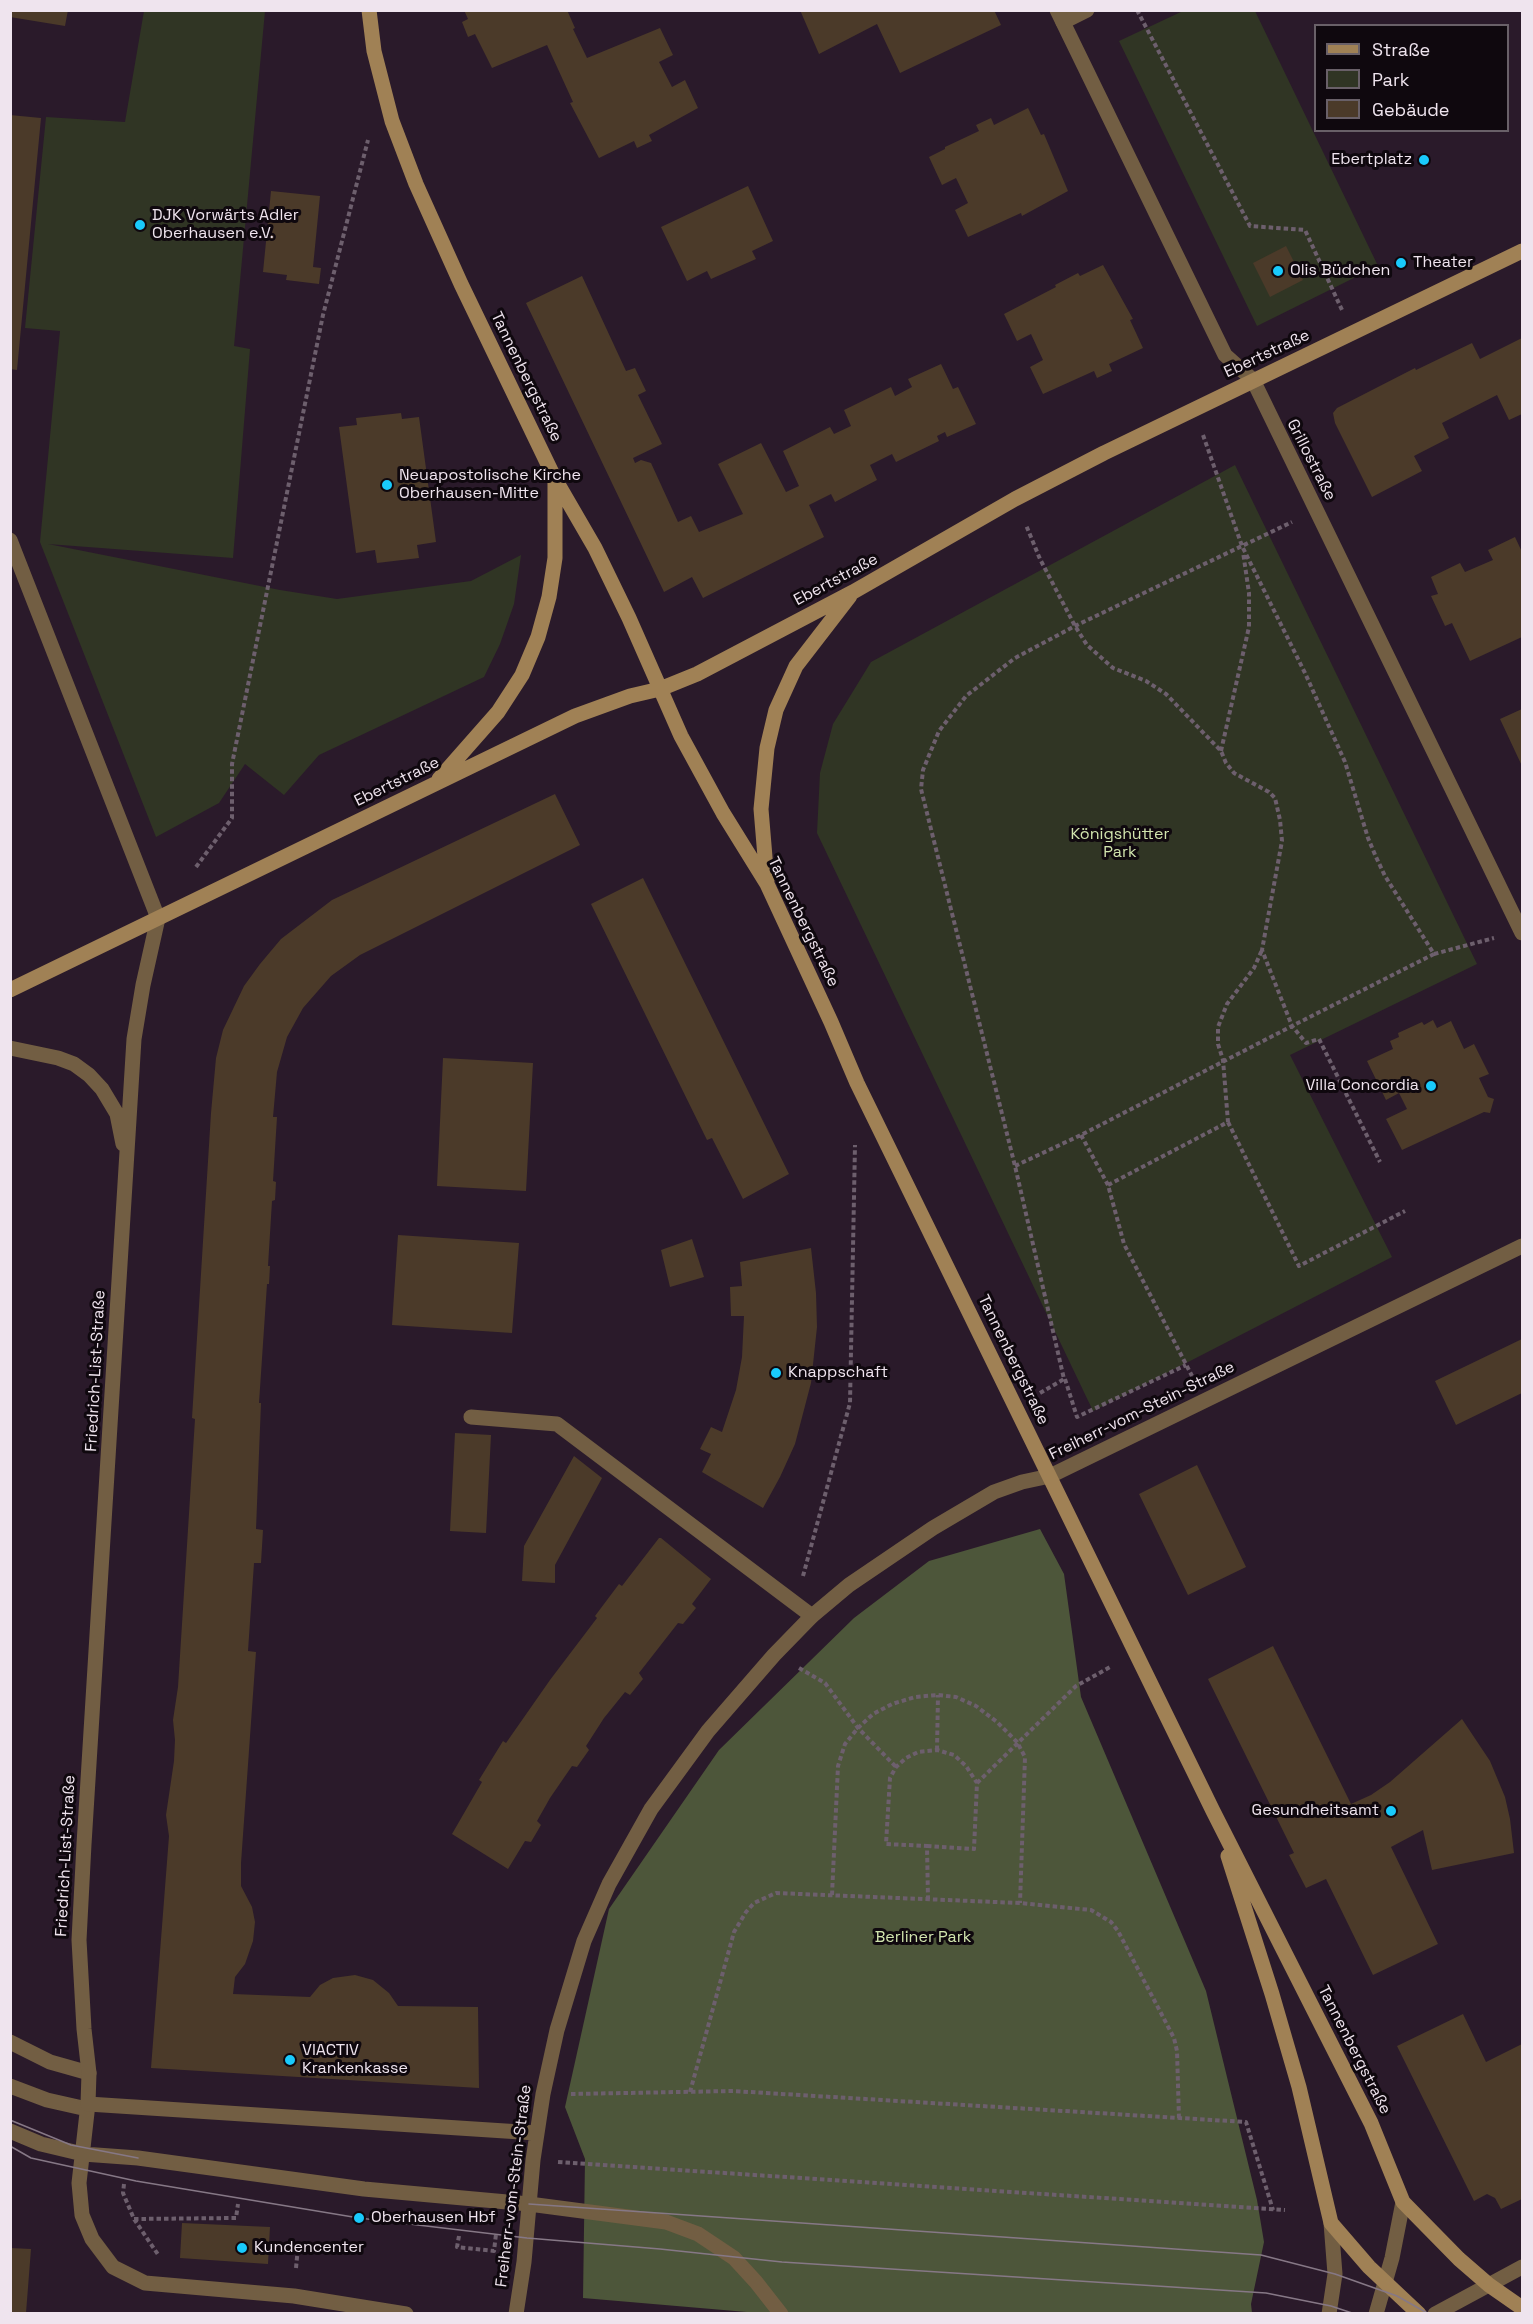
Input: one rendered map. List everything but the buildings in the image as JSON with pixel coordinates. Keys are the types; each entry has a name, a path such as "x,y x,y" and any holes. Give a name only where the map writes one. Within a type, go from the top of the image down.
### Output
{"main road":[{"name":"Tannenbergstraße","path":"369,10 374,51 392,122 416,184 461,284 555,479 595,548 691,756 767,884 857,1083 1213,1811 1371,2123 1403,2202 1437,2239 1489,2285 1522,2307"},
{"name":"Ebertstraße","path":"10,990 575,716 630,696 660,689 697,674 853,592 1015,499 1253,380 1522,251"},
{"path":"436,784 498,712 522,675 538,637 549,597 555,558 555,479"},
{"path":"767,884 762,809 767,748 777,710 796,666 853,592"},
{"name":"Tannenbergstraße","path":"1213,1811 1272,1994 1299,2087 1331,2223 1385,2283 1419,2313"}],"street":[{"path":"1060,16 1087,10"},
{"name":"Grillostraße","path":"1060,16 1225,355 1253,380 1522,932"},
{"path":"10,540 158,918"},
{"name":"Friedrich-List-Straße","path":"158,918 142,985 134,1039 79,1940 89,2073 88,2106 79,2183 82,2215 92,2239 113,2267 145,2283 294,2296 367,2311 406,2313"},
{"name":"Friedrich-List-Straße","path":"10,1048 58,1058 74,1064 90,1075 102,1089 117,1114 127,1161"},
{"name":"Freiherr-vom-Stein-Straße","path":"516,2313 524,2262 536,2133 543,2094 569,1986 584,1941 609,1884 651,1809 708,1731 774,1655 812,1616 849,1586 923,1535 994,1492 1022,1482 1050,1476 1522,1246"},
{"path":"471,1417 557,1424 812,1616"},
{"path":"10,2042 50,2062 89,2073"},
{"path":"10,2086 47,2100 88,2106 536,2133"},
{"path":"10,2131 41,2144 82,2154 126,2157 364,2189 530,2204 666,2222 698,2234 734,2258 781,2313"},
{"path":"1376,2313 1399,2230 1403,2202"},
{"name":"Tannenbergstraße","path":"1329,2313 1335,2274 1331,2223"},
{"path":"1435,2313 1522,2266"}],"path":[{"path":"1137,10 1250,226 1305,231 1353,333"},
{"path":"192,873 232,818 232,764 241,718 323,315 370,132"},
{"path":"1194,409 1242,546 1321,707 1345,762 1376,857 1385,876 1434,954"},
{"path":"1015,499 1040,559 1087,645 1113,668 1146,681 1166,694 1221,751 1226,763 1234,773 1272,795 1278,807 1282,842 1262,950 1254,968 1227,1004 1218,1026 1218,1044 1223,1060 1228,1122 1299,1266 1405,1211"},
{"path":"1081,1135 1108,1185 1124,1244 1186,1365 1077,1417 1064,1378 1015,1167 921,789 923,770 939,731 966,696 1016,658 1075,626 1316,510"},
{"path":"1221,751 1249,627 1250,593 1242,546"},
{"path":"1015,1167 1434,954 1522,932"},
{"path":"1262,950 1292,1026 1306,1043 1318,1039 1380,1162"},
{"path":"1108,1185 1228,1122"},
{"path":"796,1602 849,1402 855,1142"},
{"path":"1016,1407 1064,1378"},
{"path":"977,1783 1076,1686 1137,1652"},
{"path":"774,1655 825,1683 858,1728 896,1767"},
{"path":"937,1750 938,1695"},
{"path":"831,1895 838,1766 845,1744 873,1714 892,1704 915,1697 938,1695 956,1697 976,1706 998,1722 1017,1742 1024,1757 1020,1903"},
{"path":"937,1750 954,1755 966,1766 977,1783 974,1849 886,1844 890,1778 896,1767 906,1758 918,1752 937,1750"},
{"path":"927,1846 928,1899"},
{"path":"690,2092 734,1932 754,1903 776,1893 1020,1903 1091,1910 1111,1922 1118,1931 1174,2038 1177,2051 1179,2119"},
{"path":"543,2094 733,2091 1246,2122 1273,2210"},
{"path":"126,2157 123,2193 134,2220 180,2286"},
{"path":"573,2163 1285,2210"},
{"path":"134,2220 236,2218 238,2204"}],"green space":[{"path":"144,11 265,11 234,346 250,349 233,558 48,544 280,590 337,599 471,581 521,555 514,604 500,644 484,677 319,755 284,795 245,764 219,803 156,837 40,542 60,331 25,328 46,117 125,122"},
{"path":"1183,11 1255,11 1378,266 1257,326 1119,41"},
{"name":"Königshütter Park","path":"1235,465 1477,964 1290,1055 1392,1257 1093,1411 817,833 820,773 833,724 871,662"},
{"name":"Berliner Park","path":"1040,1529 1064,1574 1081,1697 1206,1991 1257,2200 1264,2242 1251,2304 1252,2313 770,2314 583,2298 585,2159 565,2107 609,1909 719,1750 854,1618 929,1561"}],"tram line":[{"path":"10,2120 71,2145 138,2158"},
{"path":"10,2146 31,2158 136,2181 359,2218 527,2238 782,2262 1266,2293 1331,2306 1355,2314"},
{"path":"529,2204 1261,2255 1335,2274 1397,2296 1429,2314"}],"place":[{"name":"Ebertplatz","path":"1424,160"},
{"name":"DJK Vorwärts Adler Oberhausen e.V.","path":"140,225"},
{"name":"Theater","path":"1401,263"},
{"name":"Olis Büdchen","path":"1278,271"},
{"name":"Neuapostolische Kirche Oberhausen-Mitte","path":"387,485"},
{"name":"Villa Concordia","path":"1431,1086"},
{"name":"Knappschaft","path":"776,1373"},
{"name":"Gesundheitsamt","path":"1391,1811"},
{"name":"VIACTIV Krankenkasse","path":"290,2060"},
{"name":"Oberhausen Hbf","path":"359,2218"},
{"name":"Kundencenter","path":"242,2248"}]}
